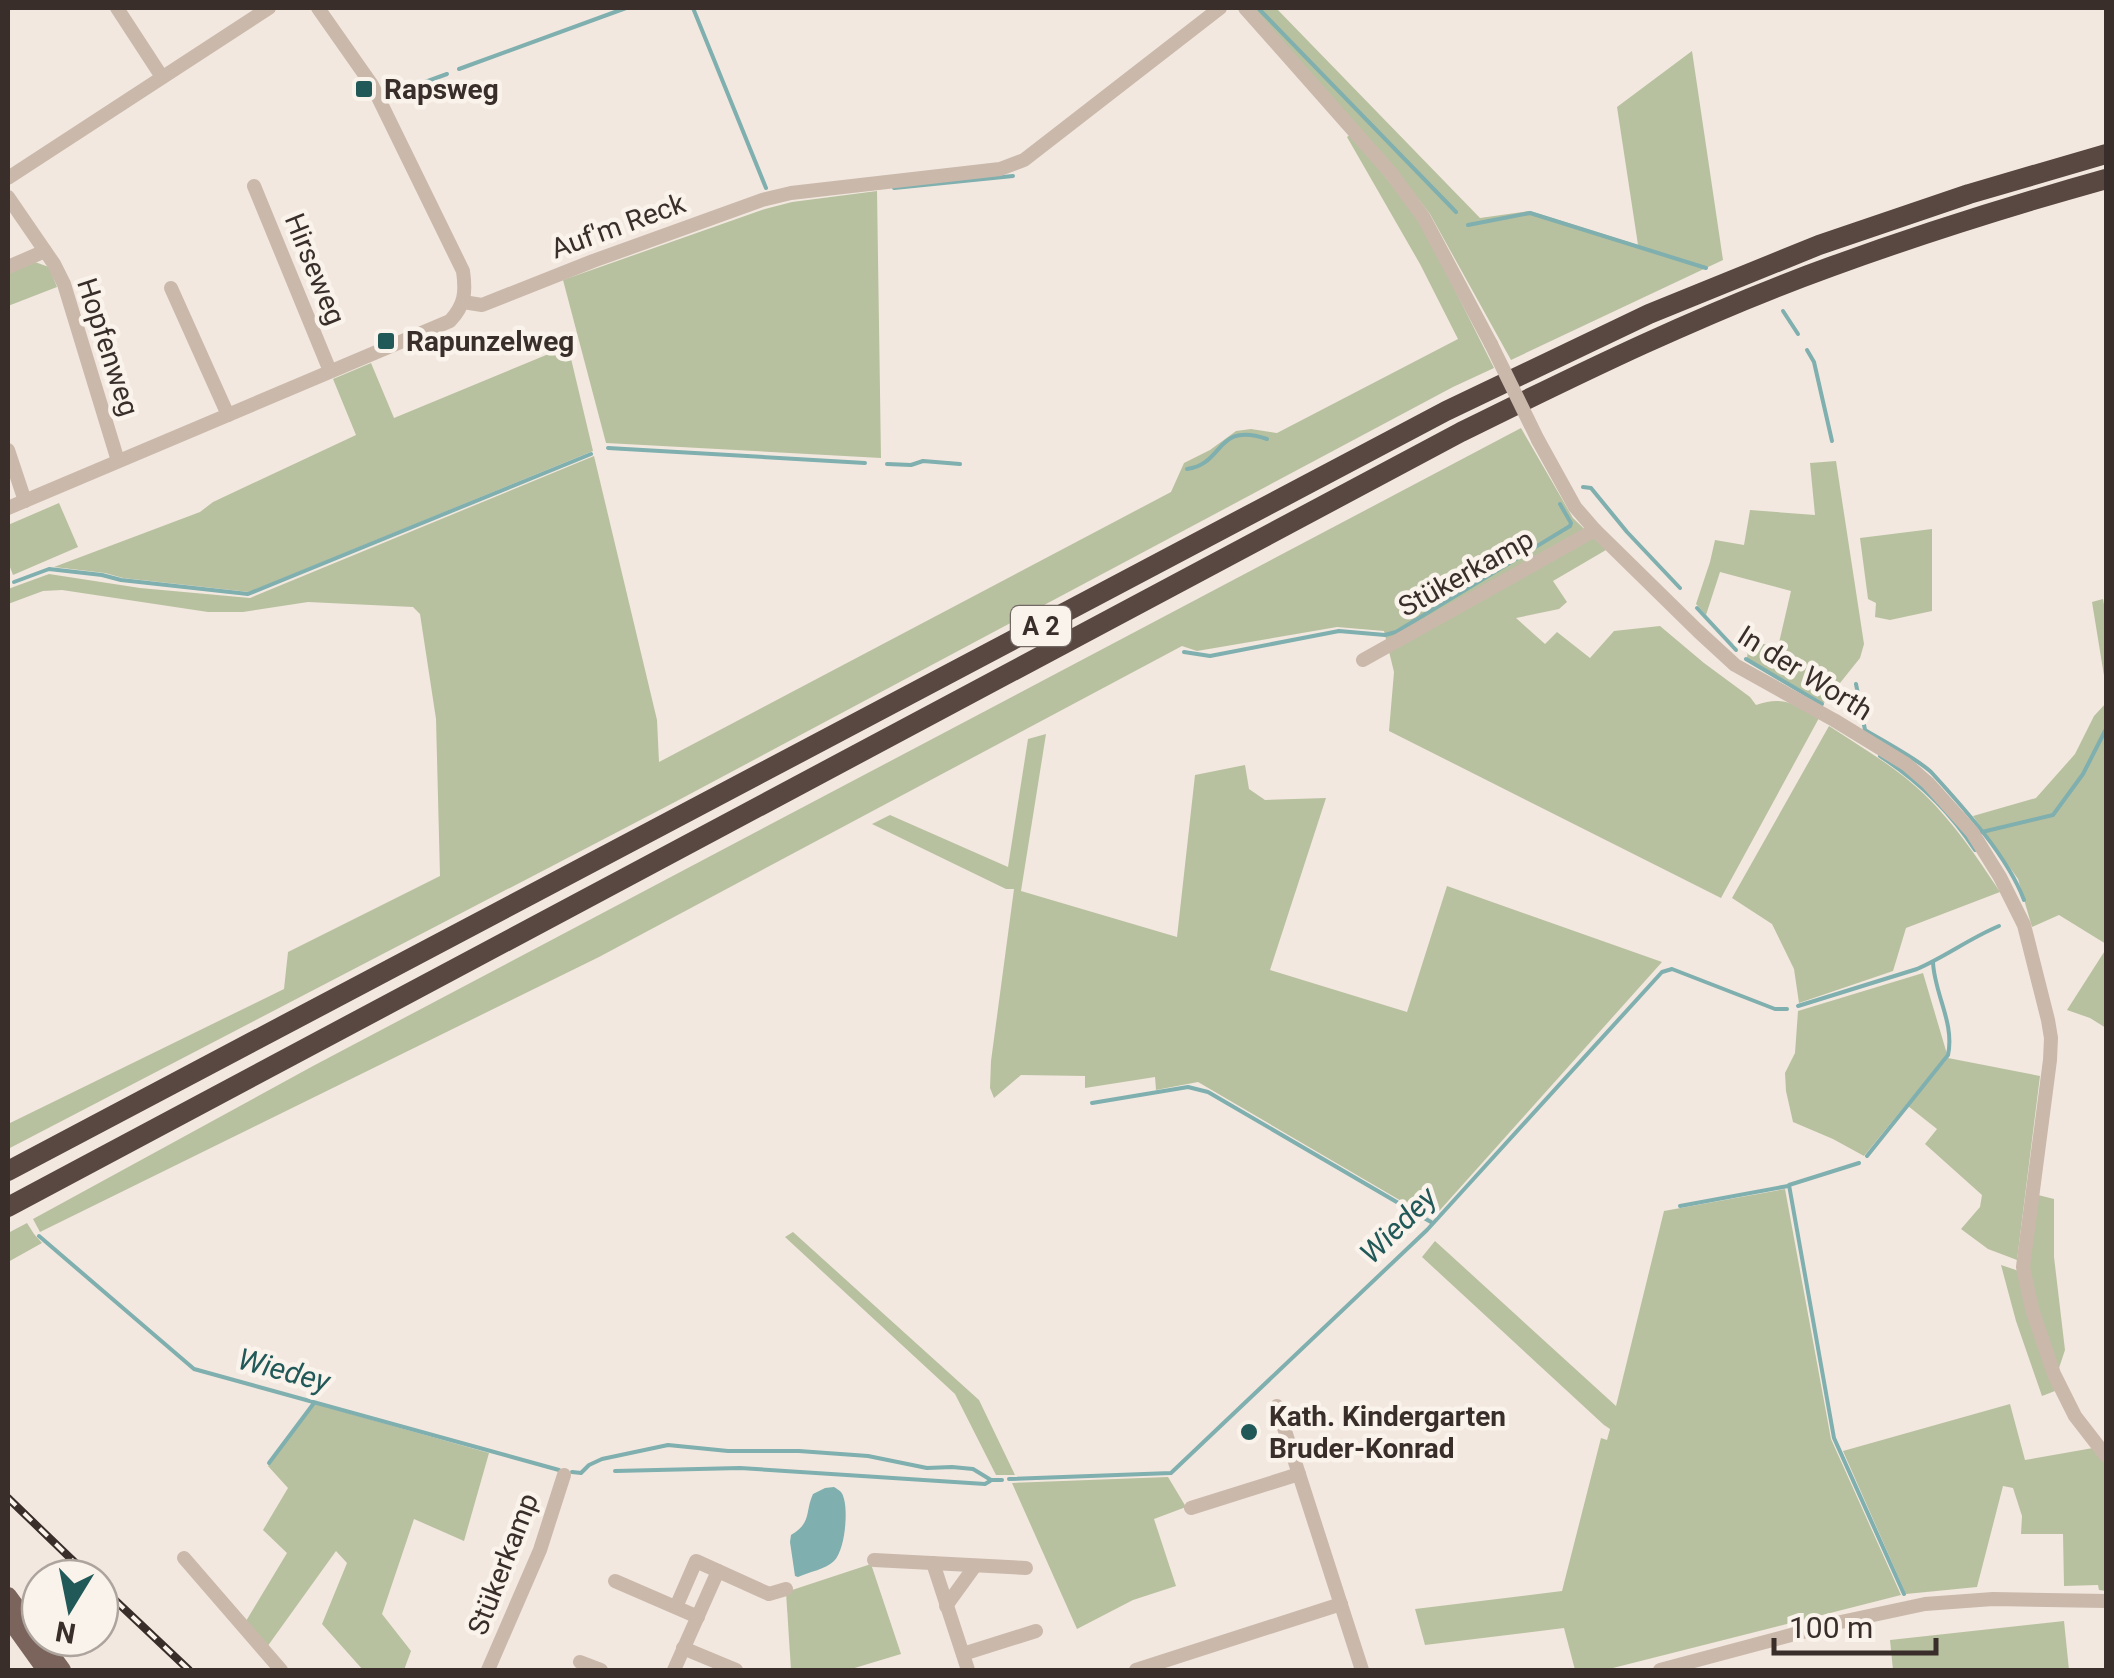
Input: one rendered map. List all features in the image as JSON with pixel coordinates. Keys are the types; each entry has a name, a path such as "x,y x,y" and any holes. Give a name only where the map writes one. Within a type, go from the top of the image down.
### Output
{"highway":[{"name":"A 2","path":"8,1171 1446,411 1648,314 1820,246 1969,194 2106,154"},
{"name":"A 2","path":"8,1207 1529,398 1658,337 1828,268 2106,179"}],"main road":[{"path":"8,1596 62,1670"},
{"path":"8,1617 46,1670"}],"street":[{"path":"117,8 162,78"},
{"path":"8,178 269,8"},
{"path":"318,8 372,85 463,271 464,302"},
{"name":"Auf'm Reck","path":"8,508 450,321 464,302 482,305 593,260 762,200 791,193 1000,169 1024,160 1220,8"},
{"name":"In der Worth","path":"1244,8 1402,188 1432,233 1568,497 1595,530 1735,665 1906,764 1972,832 2000,877 2024,925 2051,1038 2023,1267 2032,1309 2054,1374 2075,1416 2106,1456"},
{"name":"Hirseweg","path":"254,186 330,370"},
{"name":"Hopfenweg","path":"8,197 64,284 118,461"},
{"path":"8,267 45,250"},
{"path":"172,288 228,415"},
{"path":"13,448 24,501"},
{"name":"Stükerkamp","path":"1363,660 1595,530"},
{"path":"1277,1406 1362,1670"},
{"path":"1191,1508 1299,1474"},
{"name":"Stükerkamp","path":"488,1670 540,1550 564,1475"},
{"path":"184,1558 281,1670"},
{"path":"874,1560 1026,1568"},
{"path":"676,1607 696,1561 769,1594 786,1590"},
{"path":"933,1563 968,1670"},
{"path":"946,1606 976,1566"},
{"path":"674,1670 718,1571"},
{"path":"615,1581 698,1617"},
{"path":"1660,1670 1836,1623 1925,1604 1993,1599 2106,1601"},
{"path":"1136,1670 1341,1604"},
{"path":"963,1654 1036,1630"},
{"path":"684,1648 736,1670"},
{"path":"580,1662 602,1670"}],"green space":[{"path":"1250,8 1276,8 1480,218 1530,211 1638,245 1617,107 1692,51 1723,260 1511,360 1430,214 1395,169"},
{"path":"1351,134 1420,220 1494,368 675,802 8,1149 8,1124 284,989 288,952 440,876 436,719 420,614 413,607 308,602 243,612 208,612 62,590 43,591 8,604 8,589 49,574 140,588 250,598 594,456 657,720 659,762 1171,492 1184,463 1236,431 1277,433 1458,339 1347,137"},
{"path":"877,191 881,458 606,443 563,280 765,209"},
{"path":"32,261 49,267 57,287 8,306 8,272"},
{"path":"568,346 593,451 249,592 54,567 200,512 213,502 356,435 333,379 371,363 394,418"},
{"path":"1521,428 1573,518 1606,550 1553,581 1567,602 1559,609 1516,618 1545,644 1557,632 1590,658 1614,631 1660,626 1756,705 1782,701 1819,718 1721,898 1389,731 1394,672 1384,631 1337,627 1197,651 1182,646 599,957 40,1232 33,1219 313,1066"},
{"path":"1836,461 1864,644 1860,658 1824,703 1747,658 1749,641 1778,647 1791,591 1720,572 1706,615 1696,604 1715,540 1744,545 1750,510 1815,515 1810,463"},
{"path":"59,503 78,547 13,575 8,562 8,525"},
{"path":"1932,529 1932,611 1890,620 1875,617 1876,603 1868,599 1860,538"},
{"path":"2103,599 2106,616 2106,688 2092,602"},
{"path":"2106,703 2106,944 2059,915 2032,927 2018,879 1973,816 2036,798 2075,754 2094,716"},
{"path":"1829,726 1924,794 1974,853 2000,892 1906,928 1893,971 1799,1003 1794,969 1772,924 1732,898"},
{"path":"1046,734 1021,891 1177,937 1195,775 1245,765 1249,789 1265,800 1326,798 1270,970 1407,1012 1447,886 1662,962 1432,1219 1198,1082 1156,1090 1155,1077 1085,1088 1085,1076 1021,1075 994,1098 990,1088 991,1061 1014,889 1006,889 872,824 890,815 1008,867 1028,739"},
{"path":"2106,949 2106,1028 2067,1010"},
{"path":"1923,973 1947,1054 1864,1156 1793,1122 1785,1073 1795,1053 1798,1011"},
{"path":"1948,1058 2040,1076 2017,1260 1988,1249 1961,1229 1980,1207 1982,1195 1925,1144 1937,1129 1908,1106"},
{"path":"1785,1189 1831,1439 1901,1595 1605,1670 1575,1670 1564,1628 1425,1645 1415,1609 1562,1591 1601,1438 1607,1440 1610,1429 1422,1257 1435,1241 1616,1406 1664,1211"},
{"path":"2038,1195 2054,1199 2054,1257 2065,1350 2058,1371 2036,1306 2028,1266"},
{"path":"27,1223 42,1243 8,1262 8,1233"},
{"path":"793,1232 979,1400 1015,1475 996,1475 955,1394 785,1237"},
{"path":"2001,1265 2019,1271 2026,1308 2055,1391 2042,1396 2016,1321"},
{"path":"315,1404 489,1453 464,1541 414,1519 382,1614 411,1651 404,1670 363,1670 322,1624 347,1563 336,1551 267,1647 246,1621 287,1553 263,1530 288,1488 268,1466"},
{"path":"2010,1404 2025,1460 2093,1448 2106,1464 2106,1591 2099,1590 2098,1585 2064,1586 2063,1534 2021,1534 2022,1516 2013,1488 2003,1486 1977,1587 1906,1594 1843,1451"},
{"path":"1168,1477 1186,1507 1154,1519 1176,1586 1133,1600 1077,1629 1012,1483"},
{"path":"871,1564 901,1654 848,1670 791,1670 786,1592"},
{"path":"2064,1621 2069,1670 1893,1670 1890,1640"}],"water":[{"path":"834,1487 842,1494 846,1513 838,1556 827,1566 795,1576 791,1535 805,1521 813,1494"}],"waterway":[{"path":"459,69 626,8"},
{"path":"693,8 766,188"},
{"path":"1258,8 1456,212"},
{"path":"395,93 447,74"},
{"path":"894,188 1013,176"},
{"path":"1468,225 1530,213 1706,268"},
{"path":"1783,311 1798,334"},
{"path":"1807,350 1814,362 1832,441"},
{"path":"1187,469 1199,466 1238,435 1267,439"},
{"path":"608,448 865,463"},
{"path":"14,582 49,569 248,594 591,454"},
{"path":"887,464 960,464"},
{"path":"1583,487 1591,488 1680,588"},
{"path":"1184,652 1210,656 1339,631 1385,635 1396,632 1570,526 1560,504"},
{"path":"1697,608 1736,650"},
{"path":"1746,659 1822,704"},
{"path":"1856,684 1865,730 1932,773 1996,850 2024,900"},
{"name":"Wiedey","path":"1982,832 2053,815 2083,774 2106,729"},
{"path":"1880,756 1932,798 1975,850"},
{"name":"Wiedey","path":"1798,1006 1917,969 1999,926"},
{"path":"1867,1156 1948,1055 1949,1031 1933,962"},
{"name":"Wiedey","path":"1009,1479 1171,1473 1427,1230 1662,972 1672,969 1775,1009 1787,1009"},
{"path":"1092,1103 1188,1087 1208,1092 1431,1222"},
{"path":"1859,1163 1789,1185 1834,1438 1904,1594"},
{"path":"1680,1206 1788,1186"},
{"name":"Wiedey","path":"39,1236 194,1369 559,1470"},
{"path":"269,1463 314,1403"},
{"name":"Wiedey","path":"572,1472 581,1473 602,1459 668,1445 868,1456 927,1468 973,1469 991,1480 1002,1480"},
{"path":"615,1471 740,1468 985,1484 990,1481"}],"railway":[{"path":"8,1498 70,1558"},
{"path":"120,1605 189,1670"}],"place":[{"name":"Rapsweg","path":"364,89"},
{"name":"Rapunzelweg","path":"386,341"},
{"name":"Kath. Kindergarten Bruder-Konrad","path":"1249,1432"}]}
